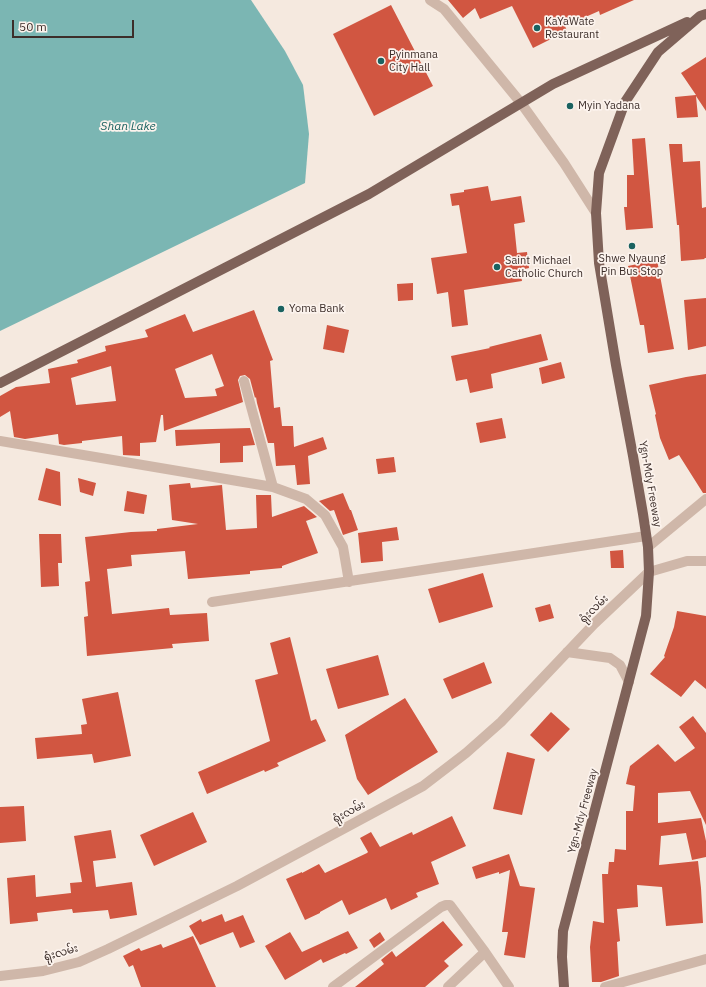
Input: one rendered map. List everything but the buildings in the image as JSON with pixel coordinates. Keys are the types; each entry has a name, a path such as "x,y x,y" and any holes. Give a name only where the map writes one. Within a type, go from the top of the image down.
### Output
{"main road":[{"path":"0,383 369,194 553,84 703,15"},
{"name":"Ygn-Mdy Freeway","path":"564,987 562,957 563,931 646,616 649,572 648,547 599,263 596,213 599,173 625,102 658,52 703,15"}],"street":[{"path":"430,0 444,9 521,103 564,163 596,213"},
{"path":"244,381 273,487"},
{"path":"0,441 273,487 306,499 325,515 343,546 349,582"},
{"path":"648,547 706,499"},
{"path":"212,602 646,536"},
{"path":"649,572 687,561 706,561"},
{"name":"ရုံးလမ်း","path":"0,976 43,971 79,962 108,949 237,886 423,786 466,753 501,722 594,624 649,572"},
{"path":"567,652 610,658 620,665 629,682"},
{"path":"333,987 441,907 446,905 450,905 485,952 508,987"},
{"path":"448,987 485,952"},
{"path":"605,987 706,959"}],"water":[{"name":"Shan Lake","path":"0,0 251,0 285,51 303,85 309,134 305,183 0,331"}],"place":[{"name":"KaYaWate Restaurant","path":"537,28"},
{"name":"Pyinmana City Hall","path":"381,61"},
{"name":"Myin Yadana","path":"570,106"},
{"name":"Shwe Nyaung Pin Bus Stop","path":"632,246"},
{"name":"Saint Michael Catholic Church","path":"497,267"},
{"name":"Yoma Bank","path":"281,309"}]}
